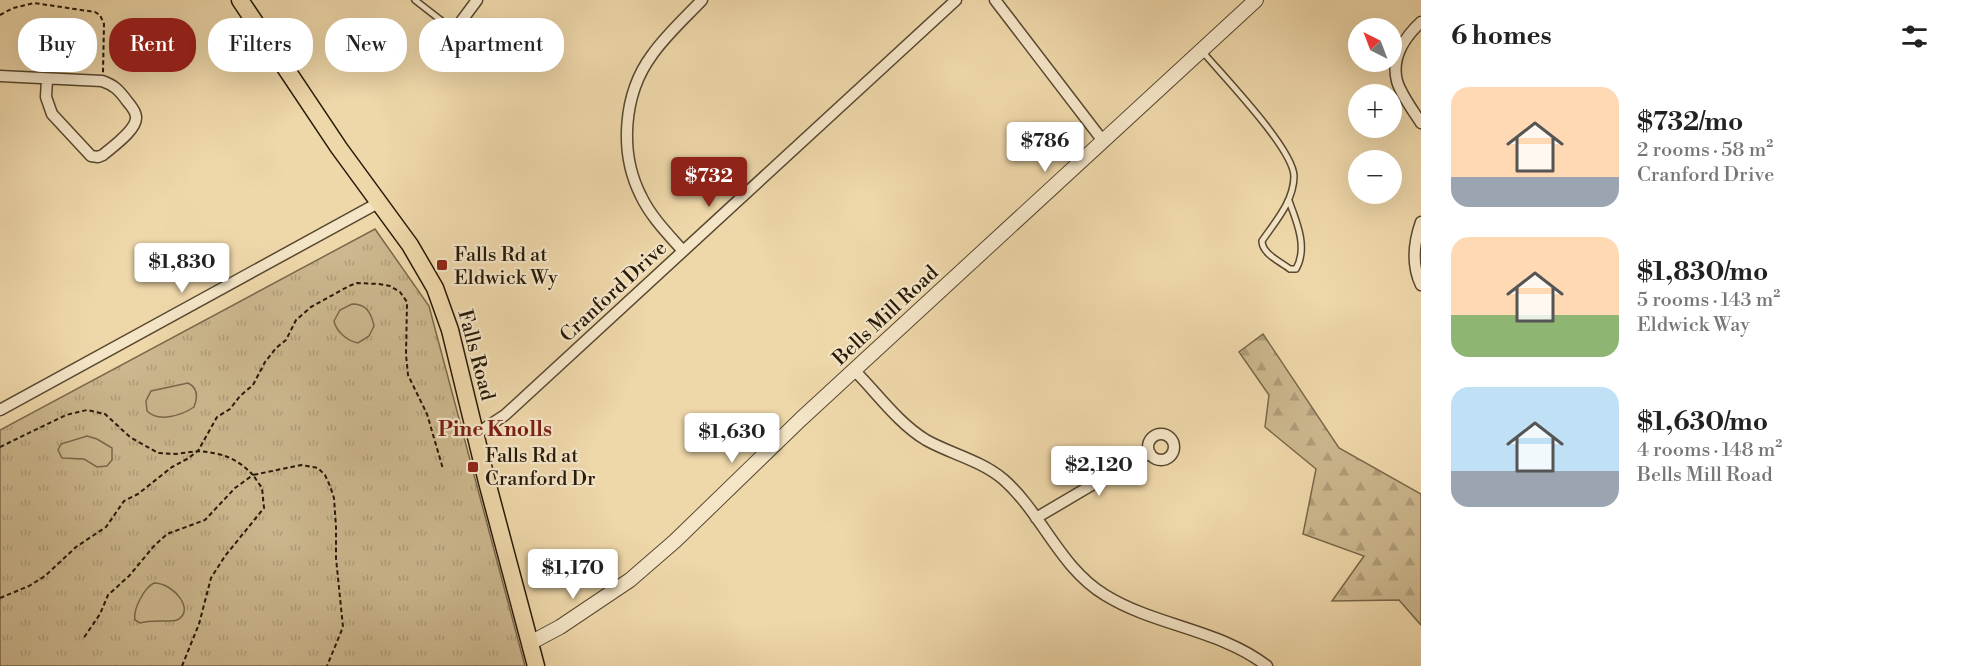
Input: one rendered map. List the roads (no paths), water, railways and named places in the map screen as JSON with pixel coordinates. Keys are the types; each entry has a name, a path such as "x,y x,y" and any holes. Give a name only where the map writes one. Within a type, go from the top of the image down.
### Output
{"main road":[{"name":"Falls Road","path":"240,0 378,203 414,251 435,288 450,330 536,666"}],"street":[{"path":"464,18 477,0"},
{"path":"683,251 663,228 641,196 631,168 628,125 634,90 646,64 666,38 702,0"},
{"name":"Cranford Drive","path":"476,434 506,415 956,0"},
{"path":"995,0 1102,141"},
{"name":"Bells Mill Road","path":"530,643 560,627 630,580 675,541 855,370 1256,0"},
{"path":"1421,22 1409,34 1396,60 1397,82 1421,123"},
{"path":"0,76 102,81 117,88 135,111 134,125 127,134 98,157 86,152 52,114 46,96 47,80"},
{"path":"0,410 378,203"},
{"path":"1421,222 1416,237 1414,256 1416,275 1421,285"},
{"path":"855,370 913,431 928,441 971,459 994,472 1022,499 1067,561 1102,593 1140,613 1218,639 1242,650 1267,666"},
{"path":"1036,518 1102,478 1150,453"}],"lane":[{"path":"415,0 438,18"},
{"path":"1201,50 1271,133 1292,165 1294,177 1289,201 1262,241 1262,247 1266,252 1290,270 1296,269 1299,264 1302,243 1289,201"}],"place":[{"name":"Falls Rd at Eldwick Wy","path":"442,265"},
{"name":"Falls Rd at Cranford Dr","path":"473,467"}],"district":[{"name":"Pine Knolls","path":"495,429"}]}
